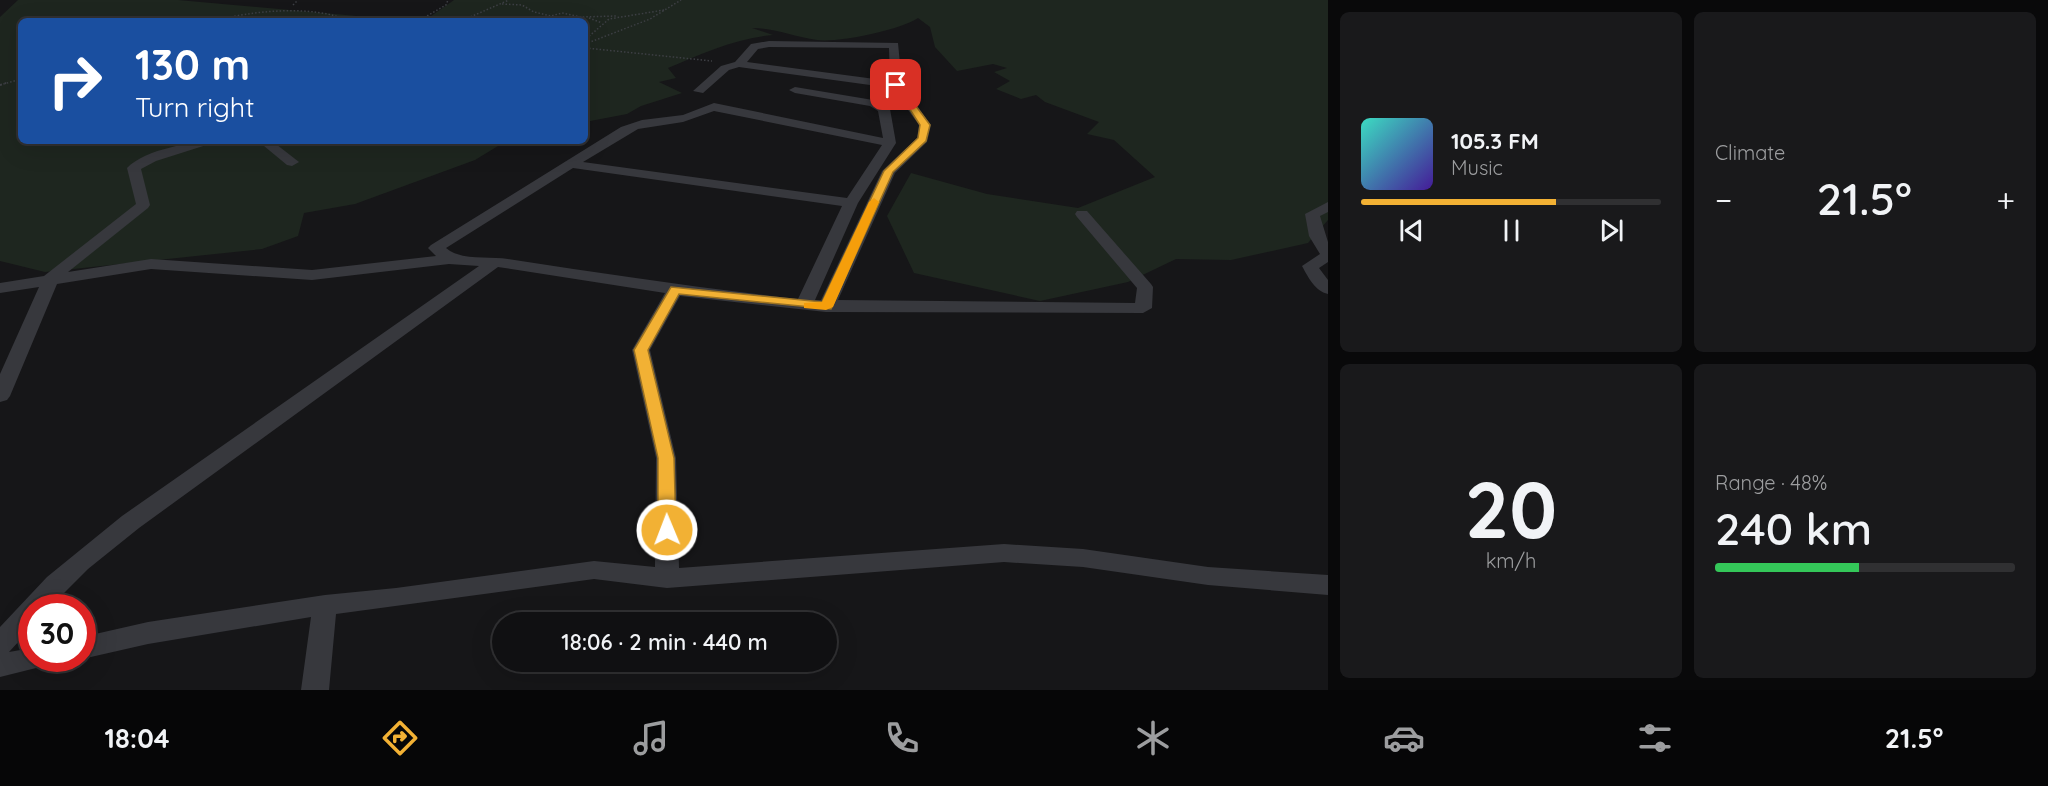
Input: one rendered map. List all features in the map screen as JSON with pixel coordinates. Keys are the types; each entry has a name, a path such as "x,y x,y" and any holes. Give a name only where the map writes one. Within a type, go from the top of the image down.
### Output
{"street":[{"path":"740,64 754,46 769,44 894,45 896,85 925,125 923,139 889,171 826,307"},
{"path":"699,91 725,68 740,64 896,85"},
{"path":"795,90 873,103 884,110 890,143 852,202 804,305"},
{"path":"449,259 436,248 637,124 691,116 706,107 732,110 890,143"},
{"path":"0,396 51,278 143,205 134,168 138,164 196,144"},
{"path":"268,144 292,162"},
{"path":"571,164 852,202"},
{"path":"1328,206 1312,214 1317,236 1328,255 1311,266 1317,278 1328,288"},
{"path":"0,288 51,278 173,264 312,275 449,259 495,262 675,290 826,307 1143,308 1145,287 1082,214"},
{"path":"46,594 82,559 128,523 222,459 381,341 495,262"},
{"path":"668,578 666,458 641,350 675,290"},
{"path":"96,645 148,633 325,605 396,598 594,570 668,578 1004,553 1083,558 1208,576 1328,585"},
{"path":"315,690 325,605"},
{"path":"0,645 18,624"},
{"path":"0,666 18,662"}],"path":[{"path":"293,5 298,0"},
{"path":"422,18 446,5 448,0"},
{"path":"468,18 509,0"},
{"path":"588,43 650,19 681,0"},
{"path":"502,4 525,6 547,15 565,13 587,17 604,23"},
{"path":"587,17 619,16 664,9"},
{"path":"225,18 280,11 334,15 341,18"},
{"path":"588,37 604,23 619,16"},
{"path":"588,49 740,64"},
{"path":"0,85 18,80"}],"shaded area":[{"path":"18,0 178,0 379,18 18,18 18,144 505,144 475,160 355,204 304,213 298,236 262,249 45,272 0,261 0,17"},
{"path":"454,0 1328,0 1328,220 1308,243 1231,260 1176,259 1128,282 1040,301 914,273 887,216 911,173 987,194 1078,208 1155,177 1114,140 1087,134 1099,122 1045,102 1036,95 1021,99 996,89 1010,81 994,72 1007,68 993,64 957,71 935,47 930,27 918,18 910,23 884,31 853,38 826,40 752,28 773,35 732,43 668,68 676,78 659,82 682,93 641,106 627,114 588,121 588,18 428,18"}],"slow traffic":[{"path":"809,306 826,307 874,202"}],"route":[{"path":"667,530 666,458 641,350 675,290 826,307 889,171 923,139 925,125 896,85"}]}
